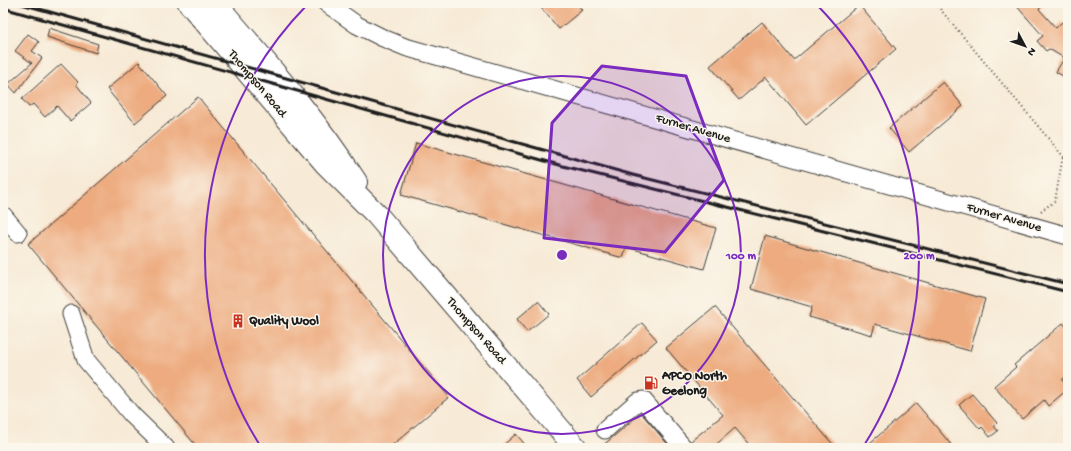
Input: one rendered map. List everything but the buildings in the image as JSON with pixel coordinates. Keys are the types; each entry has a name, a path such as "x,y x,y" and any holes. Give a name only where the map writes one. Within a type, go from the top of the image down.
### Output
{"main road":[{"name":"Thompson Road","path":"189,3 325,163 376,215 576,448"},
{"name":"Thompson Road","path":"215,3 254,48 338,153 376,215"}],"street":[{"name":"Furner Avenue","path":"326,3 357,24 383,38 405,47 1068,236"},
{"path":"3,215 18,233"},
{"path":"71,314 86,360 132,415 166,448"},
{"path":"605,430 638,401 643,400 684,448"}],"path":[{"path":"935,3 1068,162"},
{"path":"1041,211 1056,201 1063,156"}],"highlighted area":[{"path":"602,66 686,76 724,180 665,252 544,238 552,123"}],"railway":[{"path":"18,3 633,175 1068,284"},
{"path":"3,8 563,166 1068,292"}],"place":[{"name":"Quality Wool","path":"238,321"},
{"name":"APCO North Geelong","path":"651,383"}]}
